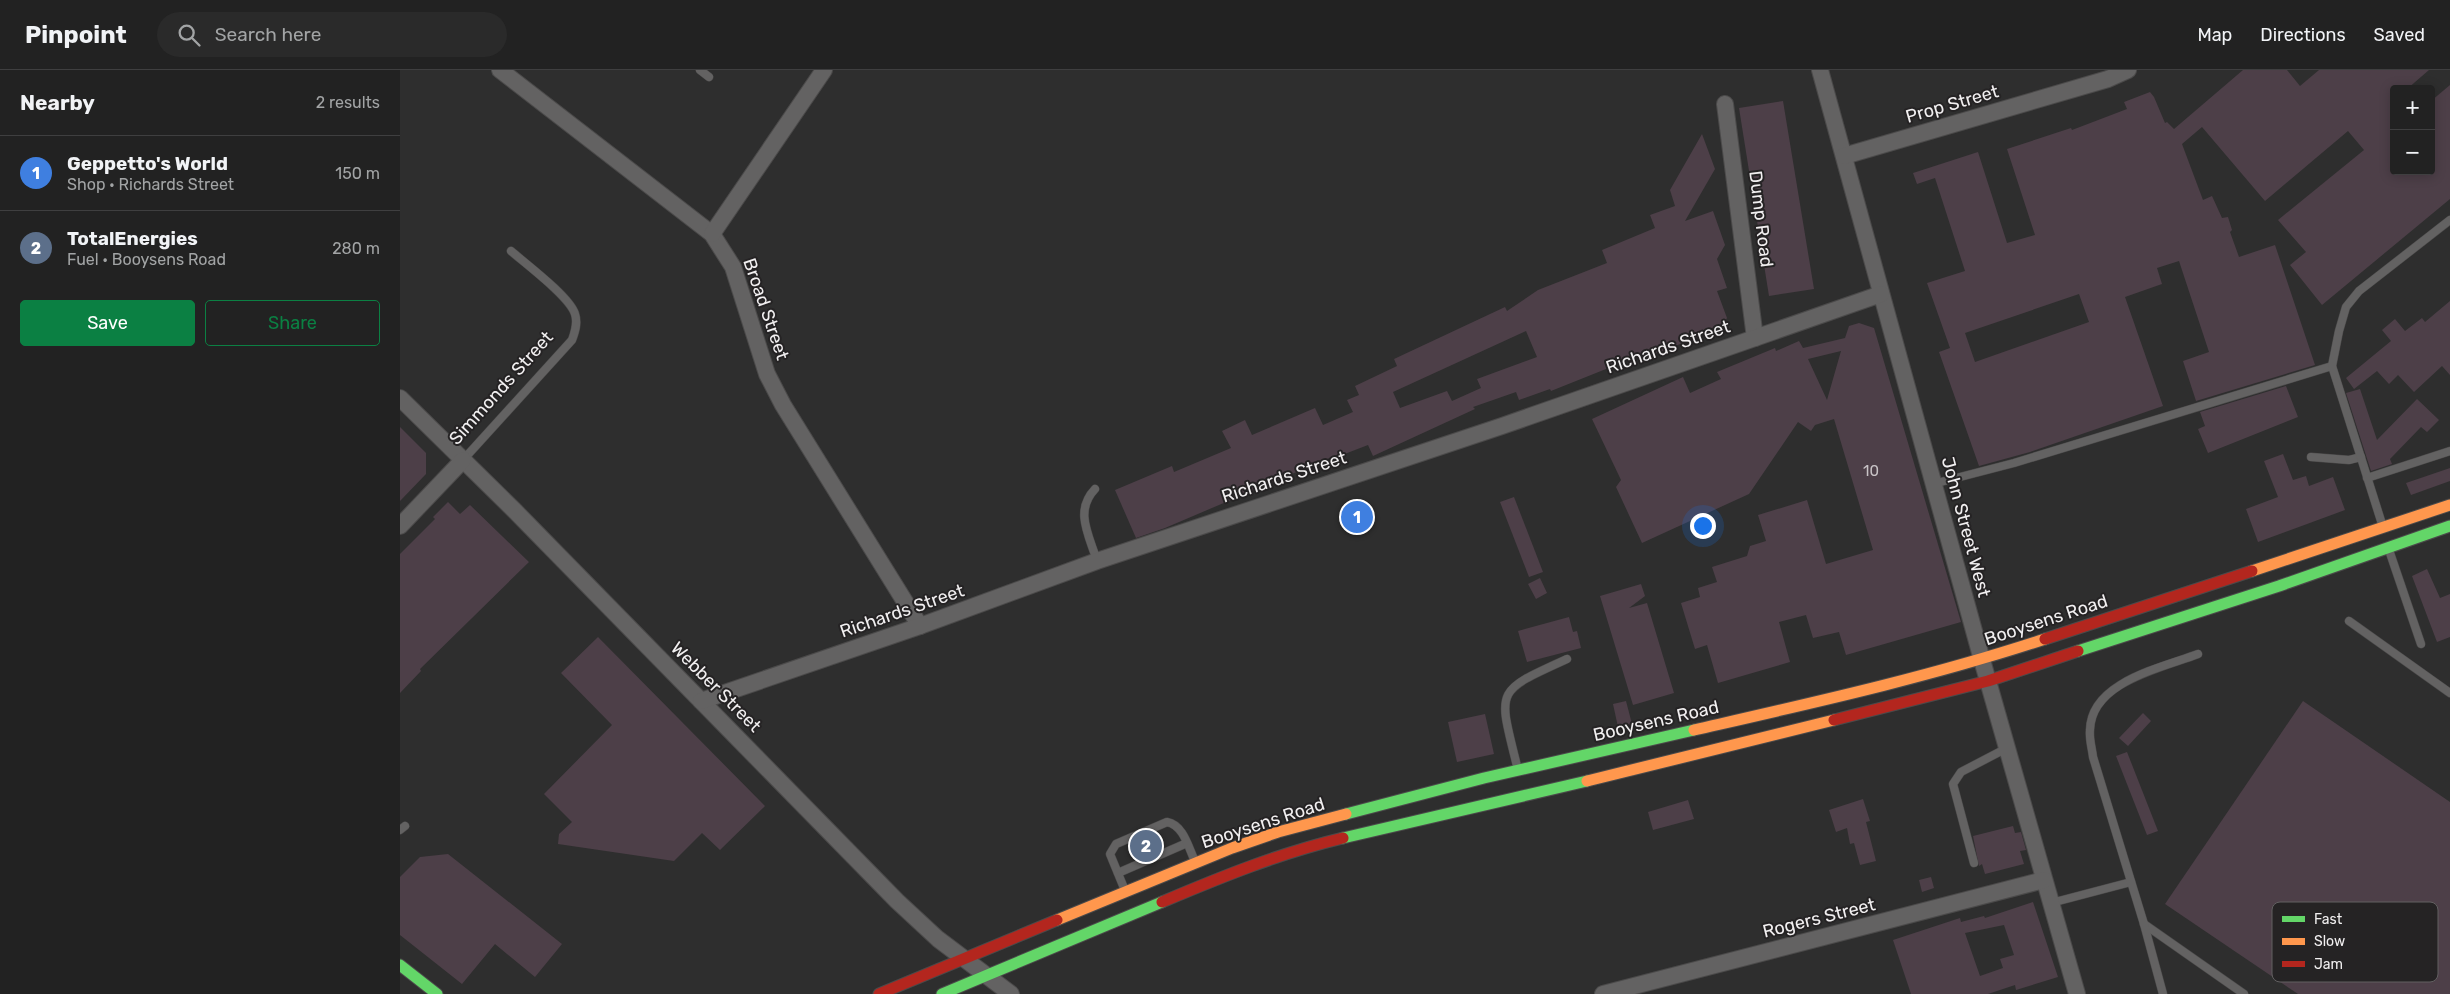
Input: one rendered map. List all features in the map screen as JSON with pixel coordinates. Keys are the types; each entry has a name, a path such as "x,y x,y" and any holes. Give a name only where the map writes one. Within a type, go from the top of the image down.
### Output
{"main road":[{"name":"Booysens Road","path":"879,994 1196,863 1278,832 1518,770 1846,695 1982,660 2450,505"},
{"name":"Booysens Road","path":"942,994 1240,869 1303,848 1649,766 1988,681 2450,526"},
{"path":"400,965 437,994"}],"street":[{"name":"Broad Street","path":"500,70 712,234 733,267 767,374 783,405 920,626"},
{"path":"712,234 824,70"},
{"name":"John Street West","path":"1820,70 1880,294 2077,994"},
{"name":"Prop Street","path":"1844,156 2106,74 2128,70"},
{"name":"Dump Road","path":"1725,104 1756,338"},
{"name":"Richards Street","path":"701,701 920,626 1097,561 1502,426 1880,294"},
{"name":"Webber Street","path":"400,398 897,901 964,959 1011,994"},
{"name":"Simmonds Street","path":"400,526 463,460"},
{"name":"Rogers Street","path":"1603,994 2044,880"}],"lane":[{"path":"700,70 709,77"},
{"path":"2383,527 2332,366 2346,307 2359,291 2450,220"},
{"name":"Simmonds Street","path":"463,460 572,340 575,330 574,312 567,301 512,251"},
{"path":"1933,484 2014,463 2332,366"},
{"path":"2367,478 2450,451"},
{"path":"2311,457 2349,460 2361,457"},
{"path":"1095,489 1088,496 1083,512 1097,561"},
{"path":"2389,548 2421,644"},
{"path":"2349,622 2450,693"},
{"path":"2164,994 2093,757 2090,730 2093,713 2098,703 2108,692 2123,683 2198,654"},
{"path":"1518,770 1504,713 1505,698 1512,687 1523,679 1567,659"},
{"path":"1974,863 1953,784 1961,772 2007,748"},
{"path":"1126,893 1110,854 1116,844 1167,822 1174,823 1180,829 1196,863"},
{"path":"1118,873 1186,843"},
{"path":"2051,903 2131,882"},
{"path":"2144,924 2244,994"}],"building":[{"path":"2243,70 2287,70 2300,86 2319,70 2429,70 2412,85 2390,85 2390,175 2435,175 2435,98 2450,85 2450,199 2322,305 2290,265 2306,252 2278,220 2364,150 2348,131 2265,201 2202,127 2182,144 2203,200 2212,196 2222,218 2228,217 2232,230 2230,232 2239,257 2275,245 2315,365 2196,401 2183,361 2209,352 2179,261 2157,268 2162,284 2125,297 2163,406 2030,452 1979,466 1939,352 1950,348 1927,283 1965,271 1935,178 1917,184 1913,173 1978,152 2007,243 2035,235 2007,149 2071,128 2072,130 2127,109 2124,102 2150,92 2165,123 2167,122 2174,129","holes":["2079,294 2089,322 1975,362 1965,333"]},
{"path":"1783,101 1814,289 1769,296 1739,108"},
{"path":"1702,134 1715,169 1685,221 1713,211 1725,245 1717,259 1727,288 1717,291 1727,318 1721,328 1642,359 1641,355 1551,391 1550,389 1519,400 1516,392 1473,407 1475,409 1373,456 1368,445 1342,455 1341,453 1165,528 1136,538 1115,490 1172,466 1174,472 1231,448 1222,431 1245,420 1252,435 1315,408 1323,425 1353,412 1347,400 1359,395 1355,386 1397,366 1394,359 1505,307 1507,311 1538,290 1607,263 1602,250 1655,228 1650,215 1675,206 1670,190","holes":["1526,331 1537,357 1477,379 1481,388 1452,401 1447,391 1400,408 1393,392"]},
{"path":"2450,301 2450,375 2442,366 2414,392 2398,375 2389,384 2377,371 2354,389 2346,378 2391,341 2382,330 2395,319 2405,331 2422,318 2425,322"},
{"path":"1859,323 1874,328 1961,622 1846,655 1839,632 1813,638 1806,615 1779,622 1790,662 1718,683 1707,645 1695,649 1681,603 1700,597 1698,588 1717,582 1712,567 1747,556 1750,546 1766,541 1758,515 1807,500 1826,564 1873,550 1834,419 1815,425 1811,431 1798,422 1749,494 1642,543 1616,487 1621,480 1592,419 1683,377 1690,393 1721,379 1717,372 1775,348 1776,351 1799,341 1803,348 1845,338 1849,326","holes":["1841,351 1827,400 1808,359"]},
{"path":"2286,386 2298,417 2208,453 2198,429 2205,426 2200,412"},
{"path":"2360,389 2377,440 2417,399 2439,420 2427,432 2421,427 2390,459 2392,464 2371,471 2346,393"},
{"path":"400,427 426,453 426,474 400,501"},
{"path":"2283,454 2293,480 2306,476 2309,486 2333,477 2345,510 2258,542 2246,509 2278,497 2264,461"},
{"path":"2450,468 2450,481 2411,495 2406,483"},
{"path":"1514,497 1543,572 1529,577 1500,502"},
{"path":"448,502 460,514 470,505 529,562 420,669 421,671 400,693 400,554 435,519 433,517"},
{"path":"2427,569 2440,598 2450,594 2450,637 2437,642 2412,576"},
{"path":"1540,578 1547,593 1536,599 1528,584"},
{"path":"1641,584 1645,596 1629,608 1647,603 1674,693 1633,705 1600,596"},
{"path":"1569,617 1573,632 1577,631 1581,648 1527,662 1518,631"},
{"path":"598,637 765,806 720,850 702,833 674,861 558,844 559,834 572,822 544,794 612,725 561,673"},
{"path":"1626,701 1632,724 1618,727 1613,704"},
{"path":"2303,701 2450,802 2450,994 2298,994 2280,982 2438,982 2438,902 2272,902 2272,976 2165,904"},
{"path":"2143,713 2151,721 2128,746 2119,738"},
{"path":"1485,714 1494,754 1457,762 1448,722"},
{"path":"2127,752 2158,831 2147,835 2116,756"},
{"path":"1863,799 1870,821 1866,822 1876,861 1860,865 1854,843 1850,844 1847,828 1836,832 1829,810"},
{"path":"1688,800 1694,819 1653,830 1648,812"},
{"path":"2013,826 2015,833 2021,832 2026,850 2020,851 2024,864 1985,874 1982,864 1979,866 1973,836"},
{"path":"448,854 562,944 535,977 495,944 462,984 400,935 400,877 420,857"},
{"path":"1931,877 1934,888 1922,892 1919,880"},
{"path":"2033,902 2058,977 2016,990 2015,985 1988,994 1911,994 1893,940 1960,918 1961,922 1984,916 1985,918","holes":["2004,925 2014,955 2000,959 2003,968 1980,976 1965,933"]}],"traffic: fast":[{"path":"2078,651 2279,586 2450,526"},
{"path":"1346,814 1484,778 1694,730"},
{"path":"1343,838 1587,781"},
{"path":"942,994 1162,902"},
{"path":"400,965 437,994"}],"traffic: slow":[{"path":"2252,571 2450,505"},
{"path":"1694,730 1915,677 2045,639"},
{"path":"1587,781 1834,720"},
{"path":"1057,920 1232,848 1278,832 1346,814"}],"traffic: jam":[{"path":"2045,639 2252,571"},
{"path":"1834,720 1988,681 2078,651"},
{"path":"1162,902 1274,858 1343,838"},
{"path":"879,994 1057,920"}],"place":[{"name":"Geppetto's World","path":"1357,517"},
{"name":"TotalEnergies","path":"1146,846"}]}
